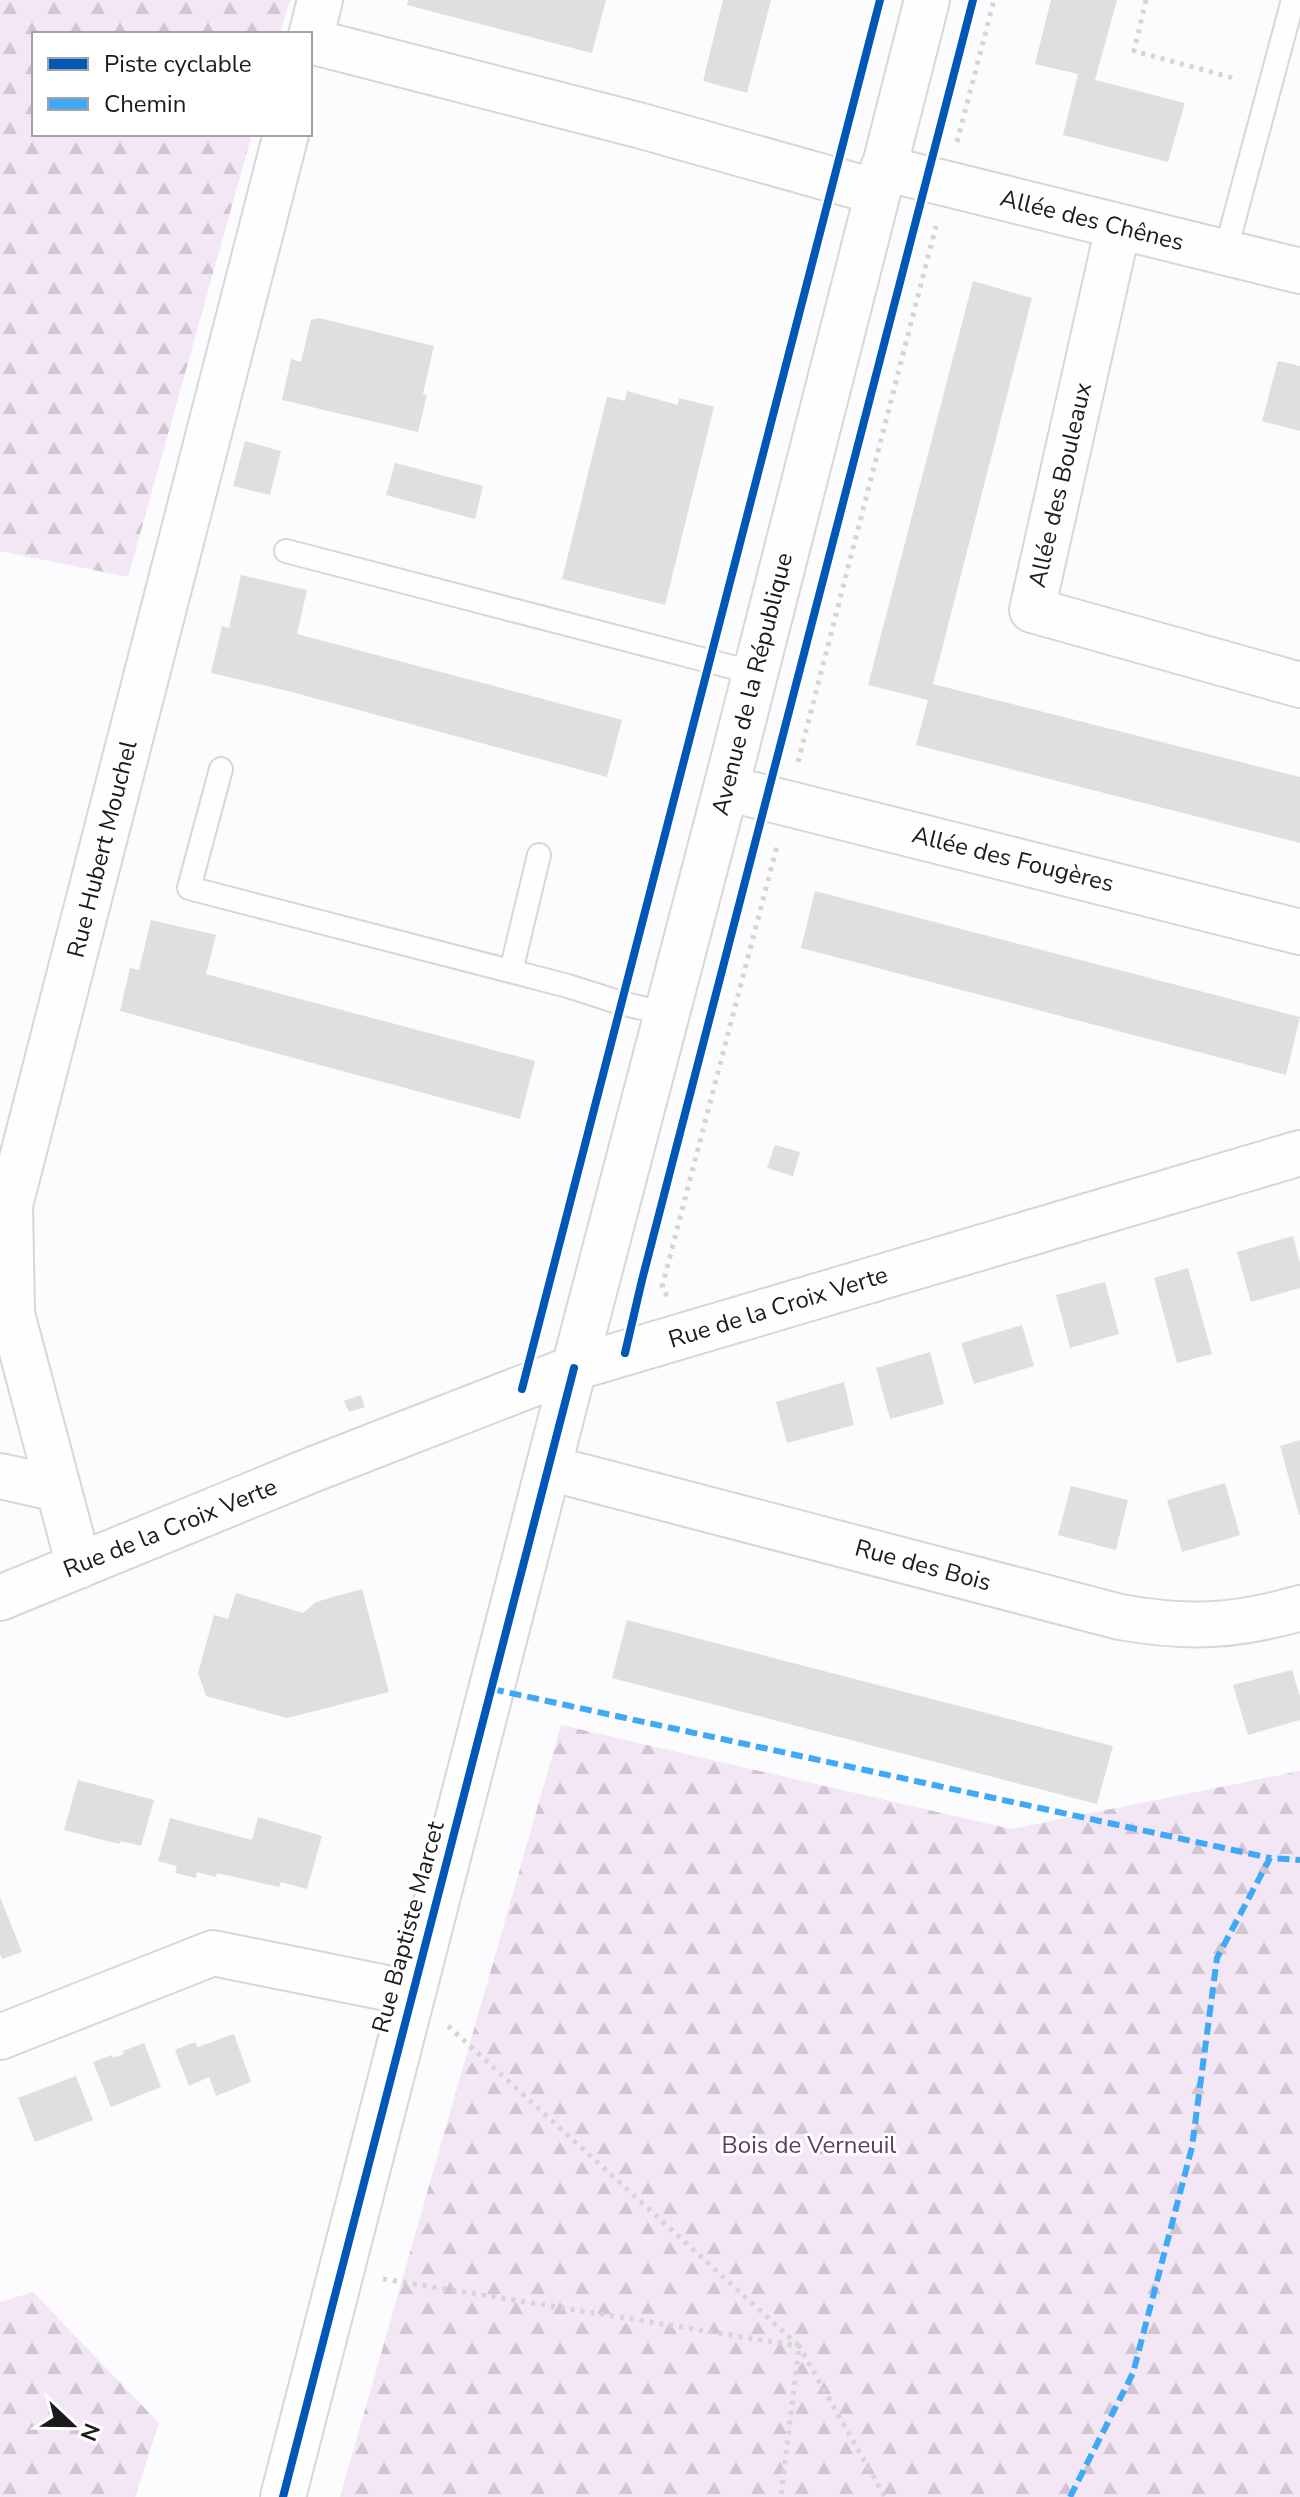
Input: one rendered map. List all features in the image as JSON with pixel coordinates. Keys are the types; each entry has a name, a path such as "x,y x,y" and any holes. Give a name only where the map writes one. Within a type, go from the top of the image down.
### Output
{"street":[{"path":"312,32 320,0"},
{"name":"Avenue de la République","path":"574,1368 927,0"},
{"name":"Allée des Chênes","path":"312,41 638,125 880,180 947,184 1300,271"},
{"name":"Rue Hubert Mouchel","path":"79,1566 12,1314 10,1205 285,136"},
{"name":"Allée des Bouleaux","path":"1118,227 1032,610 1300,685"},
{"name":"Allée des Fougères","path":"726,788 1300,932"},
{"name":"Rue de la Croix Verte","path":"0,1598 314,1469 574,1368 1300,1153"},
{"name":"Rue Baptiste Marcet","path":"283,2497 574,1368"},
{"name":"Rue des Bois","path":"549,1468 1120,1617 1158,1624 1200,1625 1254,1621 1300,1608"},
{"path":"0,1476 58,1489"},
{"path":"0,2037 213,1953 411,1993"}],"lane":[{"path":"1225,253 1293,0"},
{"path":"286,551 755,673"},
{"path":"221,769 189,888 667,1014"},
{"path":"511,971 539,855"}],"path":[{"path":"689,1333 662,1287 994,0"},
{"path":"1146,0 1134,51 1269,88"},
{"path":"411,1993 799,2346 885,2497"},
{"path":"340,2272 799,2346"},
{"path":"781,2497 799,2346"}],"green space":[{"path":"0,0 290,0 281,32 32,32 32,136 251,136 128,577 0,551"},
{"name":"Bois de Verneuil","path":"561,1725 1011,1829 1300,1771 1300,2497 340,2497"},
{"path":"33,2292 159,2423 135,2497 0,2497 0,2302"}],"building":[{"path":"408,0 606,0 592,53 407,5"},
{"path":"723,0 771,0 747,93 703,81"},
{"path":"1051,0 1117,0 1095,80 1185,103 1168,162 1063,135 1078,74 1035,64"},
{"path":"973,281 1032,298 933,684 1300,777 1300,843 916,745 928,700 868,685"},
{"path":"319,318 434,346 418,432 282,400 291,359 301,362 311,320"},
{"path":"1278,361 1300,366 1300,431 1262,421"},
{"path":"627,391 678,405 679,398 714,407 665,605 562,579 607,397 625,401"},
{"path":"245,441 281,451 270,495 233,486"},
{"path":"395,463 483,486 475,519 386,495"},
{"path":"241,575 307,590 297,634 622,720 607,777 211,673 222,626 229,628"},
{"path":"815,891 1300,1017 1286,1075 801,948"},
{"path":"151,920 216,935 206,974 535,1061 520,1119 120,1011 130,968 139,970"},
{"path":"775,1145 800,1152 793,1176 767,1168"},
{"path":"1293,1236 1300,1263 1300,1288 1251,1302 1237,1252"},
{"path":"1188,1268 1212,1354 1177,1363 1154,1278"},
{"path":"1105,1282 1119,1334 1070,1348 1056,1295"},
{"path":"1022,1325 1034,1366 974,1384 961,1343"},
{"path":"930,1352 944,1404 890,1419 876,1368"},
{"path":"844,1382 854,1425 787,1443 776,1402"},
{"path":"361,1395 365,1407 349,1412 344,1401"},
{"path":"1300,1440 1300,1515 1299,1515 1280,1446"},
{"path":"1225,1483 1240,1535 1182,1552 1167,1500"},
{"path":"1071,1486 1128,1500 1116,1550 1058,1535"},
{"path":"362,1589 389,1692 287,1718 206,1696 198,1673 214,1615 228,1619 236,1593 303,1613 316,1602"},
{"path":"627,1620 1113,1746 1097,1804 612,1678"},
{"path":"1292,1670 1300,1697 1300,1720 1248,1735 1233,1685"},
{"path":"78,1780 154,1800 141,1846 121,1841 119,1844 64,1830"},
{"path":"258,1817 322,1836 307,1889 281,1882 279,1887 217,1873 216,1877 197,1872 196,1878 175,1873 177,1866 158,1861 170,1818 252,1840"},
{"path":"0,1897 22,1952 2,1959 0,1954"},
{"path":"234,2034 251,2082 216,2096 209,2077 189,2086 175,2050 195,2042 198,2047"},
{"path":"144,2043 161,2087 111,2107 93,2062 124,2054 123,2051"},
{"path":"76,2076 93,2120 35,2142 18,2098"}],"marked path":[{"path":"492,1689 1270,1858"},
{"path":"1070,2497 1133,2373 1192,2147 1217,1958 1270,1858 1300,1860"}],"cycle path":[{"path":"522,1389 880,0"},
{"path":"625,1353 973,0"},
{"path":"283,2497 574,1368"}]}
